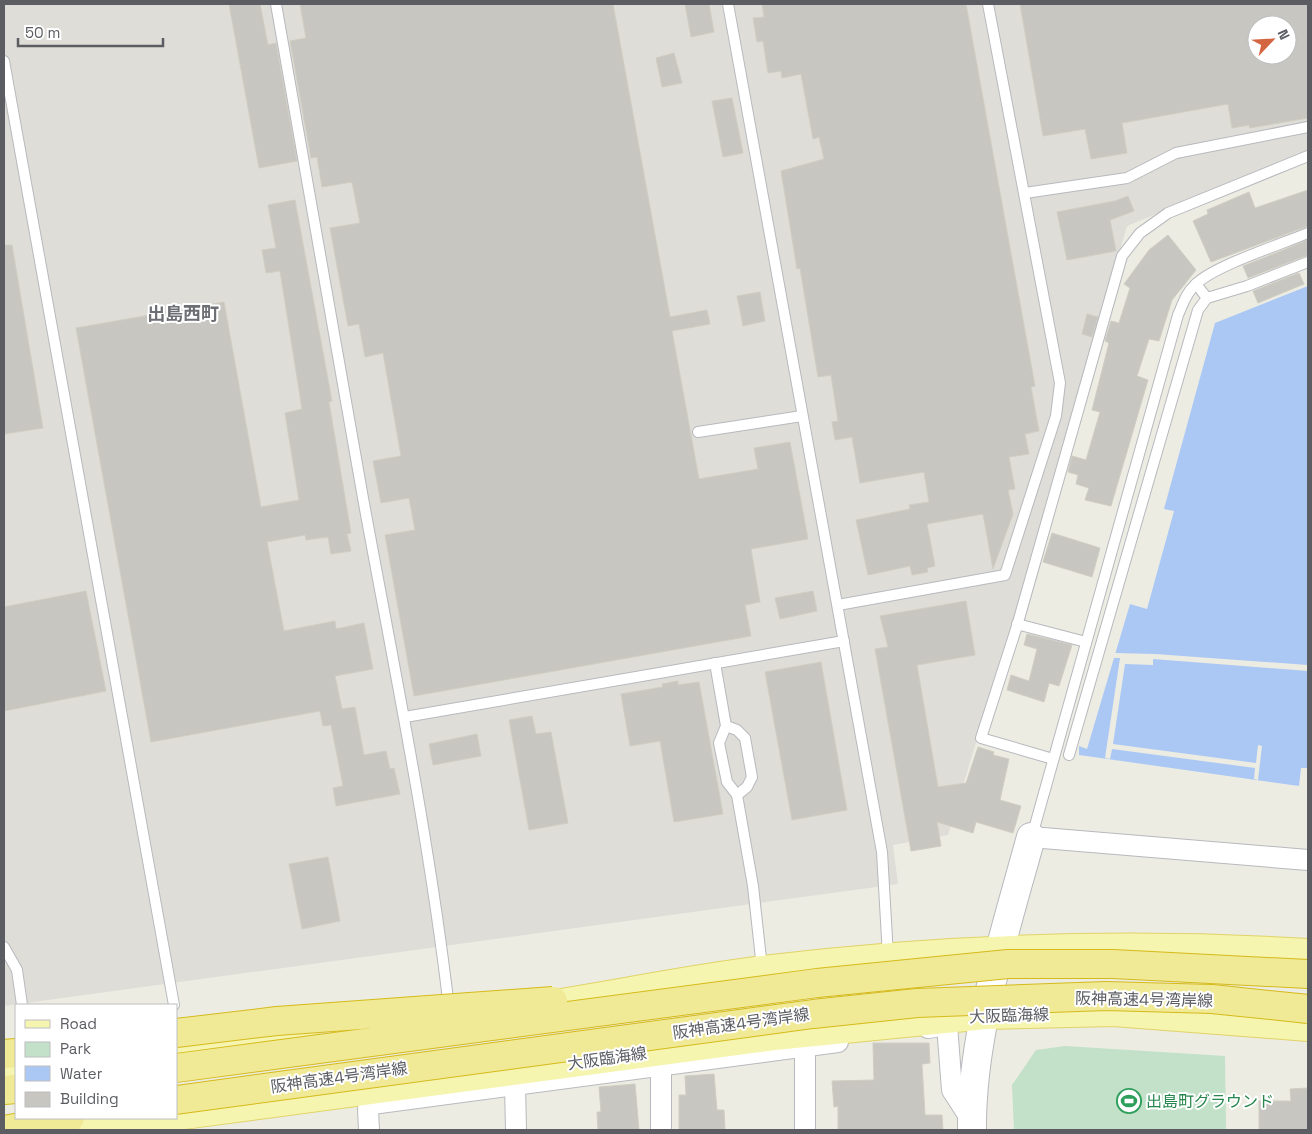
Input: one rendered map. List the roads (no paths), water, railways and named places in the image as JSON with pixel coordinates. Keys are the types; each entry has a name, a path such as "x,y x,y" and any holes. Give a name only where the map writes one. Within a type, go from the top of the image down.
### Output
{"highway":[{"name":"阪神高速4号湾岸線","path":"178,1044 1008,964 1113,964 1308,974"},
{"name":"阪神高速4号湾岸線","path":"178,1100 803,1015 917,1003 1106,996 1212,999 1308,1009"},
{"path":"4,1123 33,1119"},
{"path":"4,1130 64,1119"}],"main road":[{"path":"178,1044 484,1016 762,970 888,958 1000,949 1110,947 1308,953"},
{"name":"大阪臨海線","path":"178,1116 774,1036 985,1015 1114,1012 1308,1027"},
{"path":"74,1130 158,1119"}],"street":[{"path":"972,1125 985,1015 1000,949 1031,837 1308,860"},
{"path":"369,1130 368,1109 372,1104 805,1047 947,1025 952,1090 972,1125"},
{"path":"805,1047 805,1130"},
{"path":"661,1066 661,1130"},
{"path":"515,1086 516,1130"}],"lane":[{"path":"276,4 362,490 405,717 440,930 450,1019"},
{"path":"728,4 882,852 888,958"},
{"path":"838,605 1005,575 1056,416 1060,382 1026,193 988,4"},
{"path":"4,61 174,1004"},
{"path":"1026,193 1127,178 1176,153 1308,127"},
{"path":"1053,759 981,738 1017,624 1122,256 1140,233 1168,213 1308,156"},
{"path":"1031,837 1178,315 1186,296 1196,284 1212,273 1308,233"},
{"path":"1069,755 1198,310 1207,298 1247,286 1308,262"},
{"path":"1196,284 1207,298"},
{"path":"698,432 802,416"},
{"path":"1017,624 1086,642"},
{"path":"405,717 844,641"},
{"path":"715,663 726,726 719,743 727,782 737,795 753,886 762,970"},
{"path":"726,726 737,730 746,738 752,777 747,787 737,795"},
{"path":"4,947 17,970 22,1004"}],"water":[{"path":"1308,286 1308,768 1301,768 1299,786 1079,755 1079,746 1087,749 1130,604 1147,609 1174,511 1164,509 1215,323"}],"place":[{"name":"出島町グラウンド","path":"1129,1101"}],"district":[{"name":"出島西町","path":"183,314"}]}
